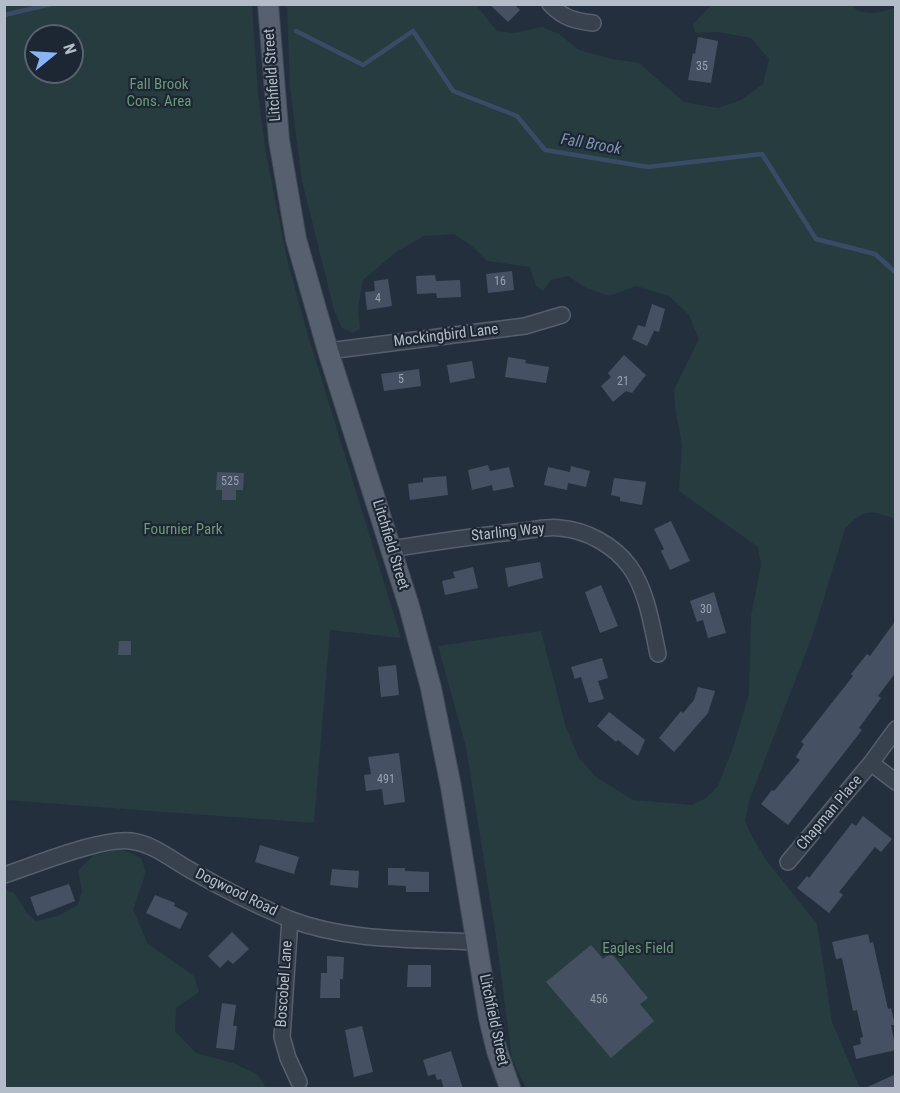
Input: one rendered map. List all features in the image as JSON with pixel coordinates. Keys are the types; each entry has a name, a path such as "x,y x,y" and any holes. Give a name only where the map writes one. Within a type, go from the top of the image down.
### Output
{"main road":[{"name":"Litchfield Street","path":"268,4 279,140 296,238 328,351 392,549 431,688 451,787 489,1018 510,1089"}],"street":[{"path":"550,4 559,14 574,21 594,23"},
{"name":"Mockingbird Lane","path":"328,351 525,326 562,315"},
{"name":"Starling Way","path":"392,549 499,533 559,527 589,535 612,549 630,567 642,591 650,615 658,654"},
{"name":"Chapman Place","path":"788,862 871,763 896,729"},
{"name":"Chapman Place","path":"871,763 896,782"},
{"name":"Dogwood Road","path":"4,875 98,844 131,841 162,852 190,870 250,901 312,927 345,934 378,937 478,942"},
{"name":"Boscobel Lane","path":"290,919 282,1037 288,1058 299,1082"}],"green space":[{"name":"Fournier Park","path":"4,5 252,5 258,93 266,154 287,259 401,638 330,630 314,823 5,800"},
{"name":"Eagles Field","path":"287,5 476,5 497,31 514,33 542,27 559,34 579,50 612,59 639,63 684,102 718,108 741,100 763,84 769,59 751,38 718,32 695,33 693,24 711,5 851,5 860,11 871,13 894,8 893,5 895,5 895,519 874,513 863,514 845,529 813,634 749,801 745,821 766,860 817,924 832,1022 860,1088 526,1088 512,1059 496,937 466,747 438,646 541,631 566,728 579,758 596,777 633,800 692,805 706,798 718,786 734,745 749,694 751,616 761,565 758,547 679,491 682,445 674,390 699,339 689,315 669,296 636,286 609,296 586,288 568,276 551,280 543,291 536,286 530,267 487,261 473,247 454,234 424,236 396,252 363,280 358,307 360,329 353,333 342,328 334,310 302,181 290,87"},
{"path":"121,849 141,858 146,872 133,910 148,944 194,976 199,992 176,1008 175,1031 196,1053 233,1063 258,1075 266,1088 5,1088 5,890 14,893 28,914 36,921 58,916 78,905 82,891 78,870 94,855"}],"building":[{"path":"489,4 514,4 520,10 508,22"},
{"path":"698,37 718,41 711,83 688,80"},
{"path":"512,271 514,290 488,293 486,274"},
{"path":"435,275 436,281 460,280 461,297 437,298 436,293 417,294 416,276"},
{"path":"388,279 392,306 367,310 365,292 375,291 374,281"},
{"path":"652,304 665,309 659,332 652,330 654,331 647,346 632,339 638,325 645,327"},
{"path":"624,355 646,375 632,393 626,391 613,402 601,386 611,377 608,373"},
{"path":"508,357 526,360 525,363 549,367 546,383 505,377"},
{"path":"472,361 475,378 450,383 447,365"},
{"path":"419,369 421,386 384,391 381,374"},
{"path":"488,465 490,471 509,467 514,487 493,491 492,485 472,490 468,470"},
{"path":"571,466 590,471 586,487 568,483 567,490 544,485 548,467 570,472"},
{"path":"217,472 244,473 243,490 236,490 236,500 222,500 222,490 216,490"},
{"path":"446,476 448,495 410,500 408,484 423,482 423,478"},
{"path":"614,478 646,482 642,505 620,501 620,497 611,495"},
{"path":"671,521 690,561 670,570 661,551 664,549 654,529"},
{"path":"540,562 543,578 508,587 505,568"},
{"path":"473,567 478,588 445,595 442,581 455,578 453,572"},
{"path":"601,585 618,626 600,633 585,592"},
{"path":"714,592 726,633 708,638 703,620 697,622 690,601"},
{"path":"896,620 896,672 878,696 881,698 859,728 862,730 788,825 761,804 800,760 796,757 804,744 801,742 853,676 851,674 867,654 870,656"},
{"path":"119,641 131,641 131,655 118,655"},
{"path":"602,658 608,678 598,681 604,699 589,703 581,677 575,679 571,667"},
{"path":"396,665 399,695 381,697 378,667"},
{"path":"698,687 715,691 708,713 674,752 659,738 681,711 683,713 694,700"},
{"path":"609,712 645,740 638,756 597,726"},
{"path":"399,753 405,802 384,805 382,789 366,791 364,775 371,774 368,757"},
{"path":"863,816 892,839 881,852 875,847 839,892 843,895 829,913 797,888 807,876 809,878 852,823 856,826"},
{"path":"260,845 299,857 294,874 255,862"},
{"path":"388,868 429,872 429,892 406,892 406,886 388,885"},
{"path":"332,869 359,871 358,888 330,885"},
{"path":"69,884 75,901 37,916 30,897"},
{"path":"155,895 175,903 174,906 188,913 180,929 146,913"},
{"path":"232,932 249,949 233,964 228,960 220,968 208,956"},
{"path":"868,934 870,943 873,942 888,1009 891,1008 895,1025 891,1025 896,1050 856,1059 853,1046 861,1044 860,1038 863,1037 857,1010 853,1011 842,958 836,959 832,942"},
{"path":"591,945 603,959 611,953 648,998 640,1004 654,1021 611,1058 546,982"},
{"path":"327,956 344,957 343,979 340,979 340,998 320,998 321,973 327,973"},
{"path":"408,965 431,965 431,987 407,987"},
{"path":"222,1003 236,1005 233,1026 237,1026 234,1050 216,1048"},
{"path":"362,1026 373,1072 354,1077 345,1030"},
{"path":"451,1051 463,1089 444,1089 441,1079 437,1080 435,1074 428,1076 423,1060"},
{"path":"896,1074 896,1089 863,1089"}],"waterway":[{"name":"Fall Brook","path":"4,15 52,4"},
{"name":"Fall Brook","path":"296,31 363,65 413,31 453,91 517,116 545,150 648,167 762,154 816,239 875,254 896,273"}],"park label":[{"name":"Fall Brook Cons. Area","path":"159,94"}]}
